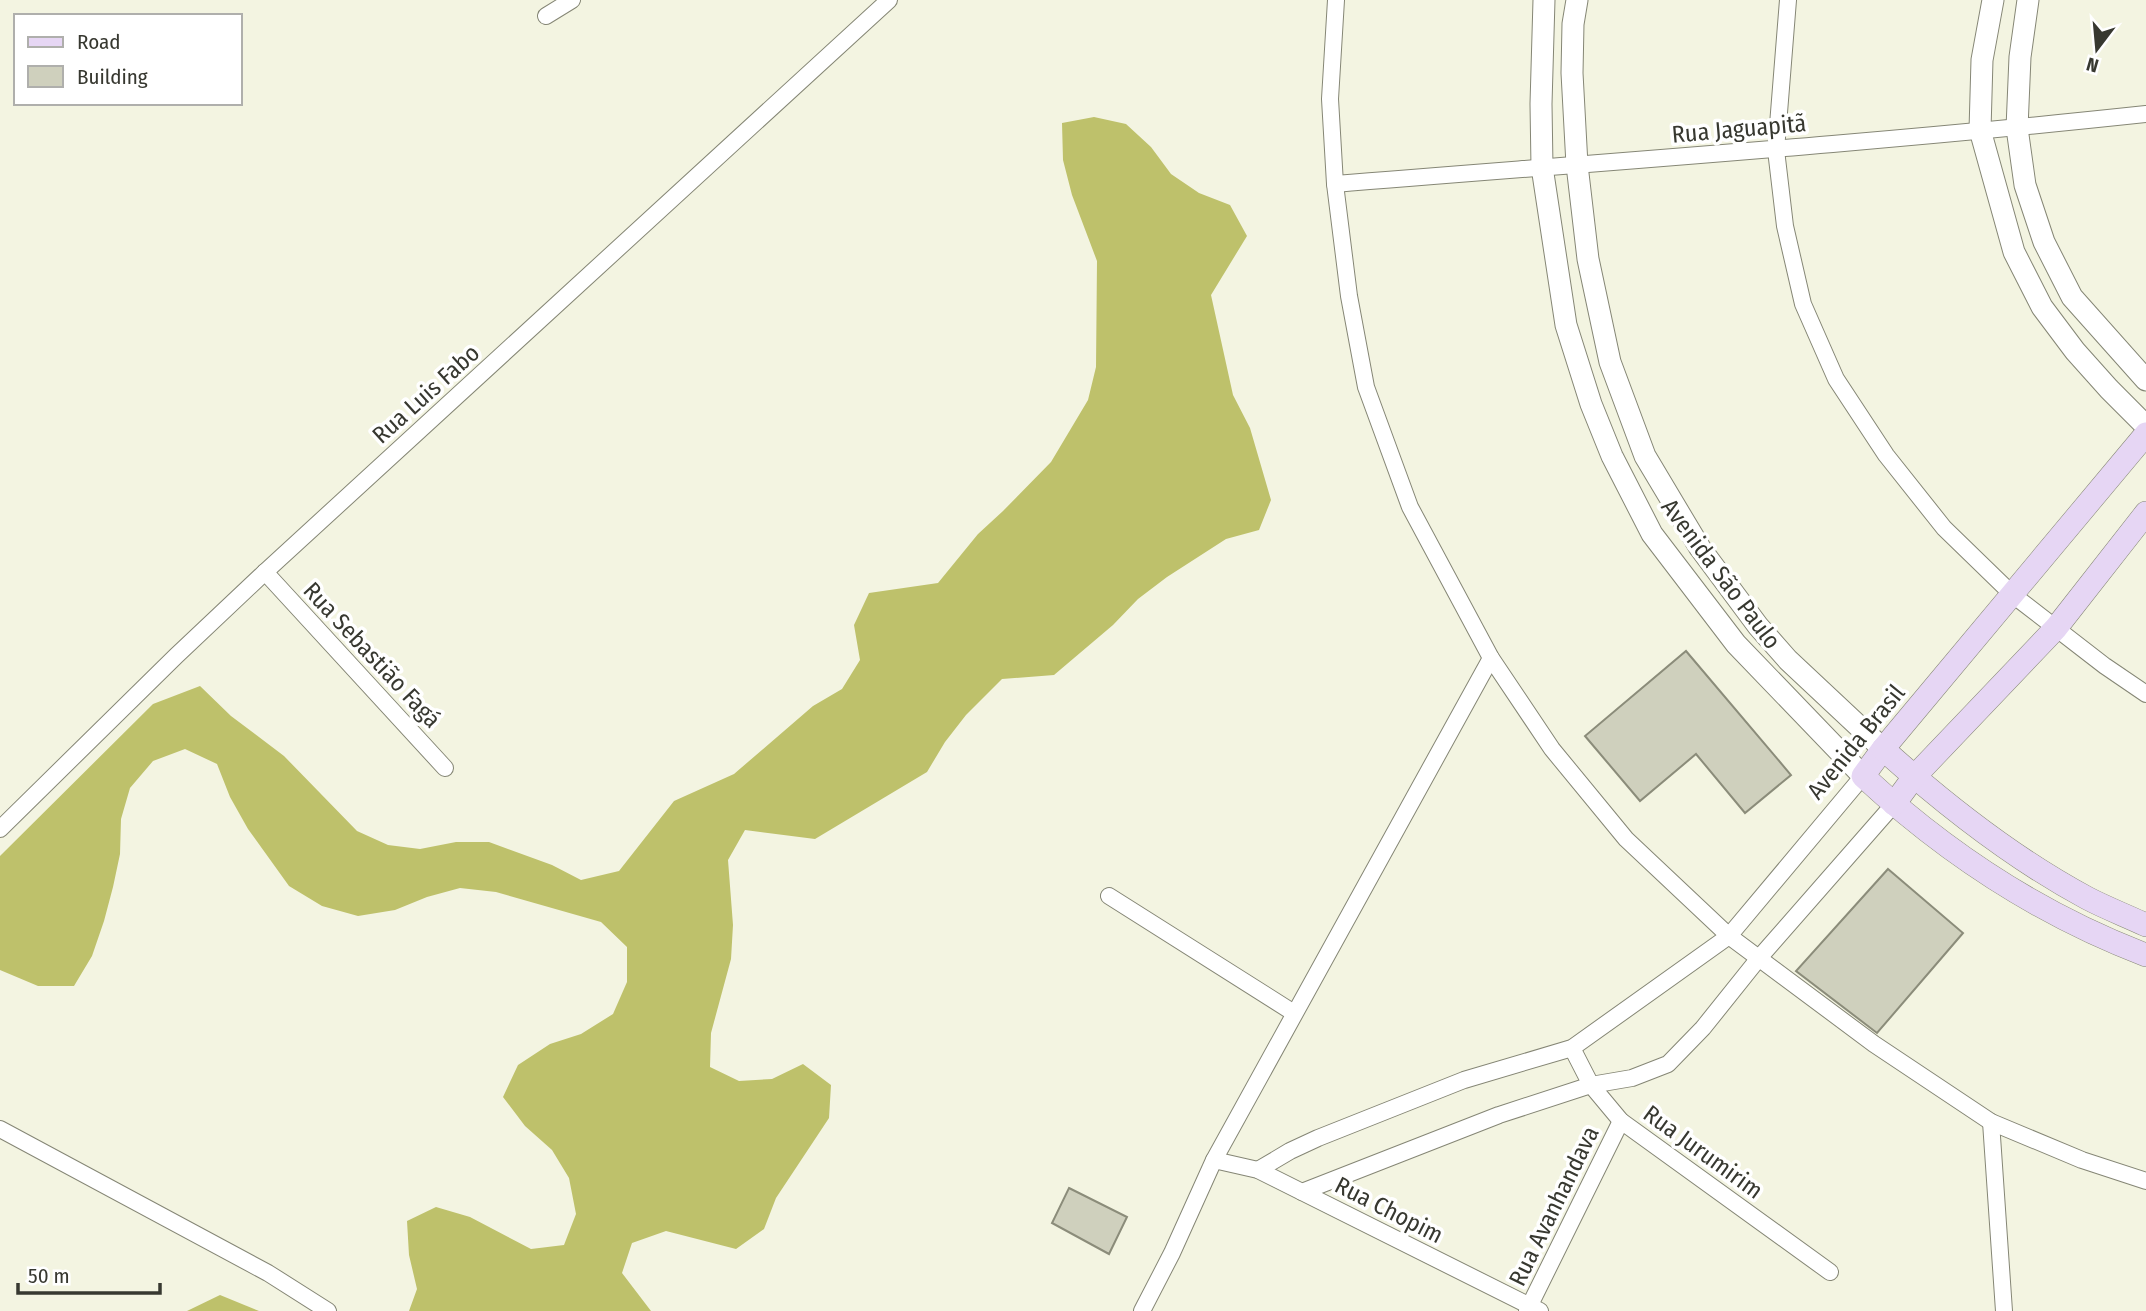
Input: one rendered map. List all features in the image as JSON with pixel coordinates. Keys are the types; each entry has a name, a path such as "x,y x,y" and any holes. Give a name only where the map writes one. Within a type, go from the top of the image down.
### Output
{"main road":[{"name":"Avenida Brasil","path":"1863,776 2146,434"},
{"path":"1894,804 1914,777 2056,628 2146,513"},
{"name":"Avenida São Paulo","path":"1883,749 1914,777 2017,855 2087,898 2146,925"},
{"name":"Avenida São Paulo","path":"1863,776 1894,804 2001,884 2102,938 2142,947"},
{"path":"2001,884 2017,855"}],"street":[{"path":"546,16 572,0"},
{"name":"Rua Luis Fabo","path":"0,829 265,572 889,0"},
{"path":"1336,0 1330,99 1335,184 1349,296 1366,387 1410,507 1491,658 1552,749 1626,839 1729,936 1874,1044 1990,1122 2082,1160 2146,1181"},
{"name":"Avenida São Paulo","path":"1544,0 1542,167 1566,325 1595,414 1612,456 1652,534 1736,644 1863,776"},
{"name":"Avenida São Paulo","path":"1577,0 1573,24 1572,73 1577,165 1588,259 1610,362 1645,456 1700,548 1758,626 1788,660 1883,749"},
{"path":"1788,0 1776,150 1785,226 1802,304 1836,379 1886,455 1944,528 2013,595 2146,694"},
{"path":"1993,0 1982,60 1980,130 2014,251 2042,307 2075,351 2146,426"},
{"path":"2028,0 2020,57 2017,128 2025,184 2044,242 2072,296 2146,380"},
{"name":"Rua Jaguapitã","path":"1335,184 1776,150 2146,114"},
{"path":"2075,351 2105,334"},
{"name":"Rua Sebastião Fagá","path":"265,572 445,768"},
{"path":"1736,644 1758,626"},
{"path":"1142,1311 1172,1253 1214,1160 1491,658"},
{"name":"Avenida Brasil","path":"1258,1170 1318,1138 1464,1080 1572,1048 1729,936 1863,776"},
{"path":"1302,1192 1499,1115 1668,1064 1703,1028 1759,958 1894,804"},
{"path":"1109,896 1294,1013"},
{"name":"Rua Jurumirim","path":"1572,1048 1591,1086 1621,1121 1830,1272"},
{"name":"Rua Avanhandava","path":"1532,1309 1621,1121"},
{"path":"1990,1122 2004,1311"},
{"path":"0,1129 268,1273 328,1311"},
{"name":"Rua Chopim","path":"1214,1160 1258,1170 1532,1309"}],"green space":[{"path":"1094,117 1126,124 1151,147 1171,174 1199,193 1230,205 1247,236 1211,295 1233,395 1250,428 1271,500 1259,530 1226,539 1167,577 1138,599 1113,625 1054,675 1002,679 966,715 927,772 815,839 745,830 728,860 733,925 731,959 711,1033 710,1067 739,1081 772,1079 803,1064 831,1085 829,1118 776,1198 764,1229 736,1249 666,1231 632,1243 622,1273 651,1311 409,1311 417,1289 409,1255 407,1221 436,1207 470,1217 531,1249 564,1245 576,1214 569,1178 552,1150 525,1126 503,1097 518,1065 550,1044 581,1034 613,1014 627,982 627,947 601,922 496,892 460,888 395,910 358,916 322,906 289,886 248,829 230,797 217,764 185,749 153,761 130,788 121,819 120,854 104,921 92,956 74,986 38,986 0,970 0,856 153,704 200,686 231,716 284,756 357,831 388,845 420,849 456,842 489,842 552,865 581,880 619,871 674,801 734,774 813,706 842,689 860,660 854,625 869,593 938,583 978,534 1051,462 1088,400 1096,367 1097,261 1072,195 1063,160 1062,123"},
{"path":"220,1295 259,1311 187,1311"}],"building":[{"path":"1686,651 1791,775 1745,813 1696,754 1640,801 1585,736"},
{"path":"1888,869 1963,933 1877,1033 1796,971"},
{"path":"1069,1188 1127,1217 1109,1254 1052,1223"}]}
